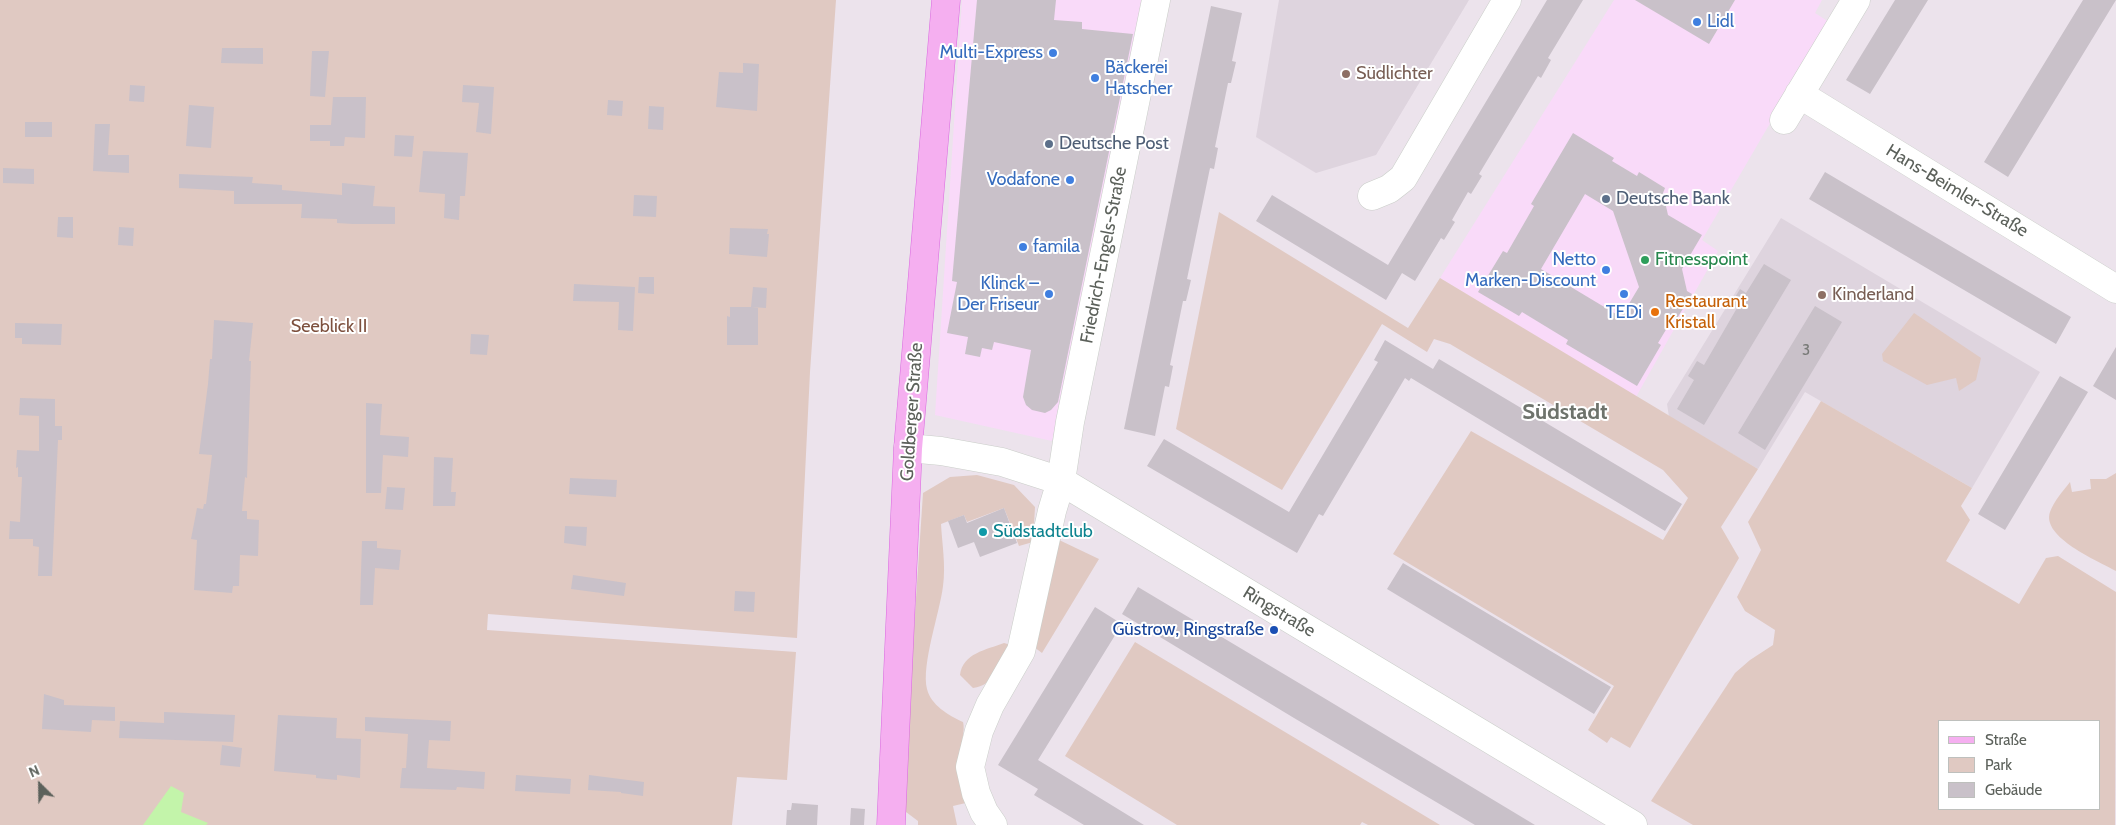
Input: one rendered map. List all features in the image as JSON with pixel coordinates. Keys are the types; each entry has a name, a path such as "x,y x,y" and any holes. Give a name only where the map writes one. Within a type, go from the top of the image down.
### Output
{"main road":[{"name":"Goldberger Straße","path":"891,825 908,448 946,0"}],"street":[{"name":"Friedrich-Engels-Straße","path":"993,825 984,812 976,793 970,767 979,730 990,705 1021,651 1052,511 1061,481 1070,422 1156,0"},
{"path":"1372,196 1389,189 1402,178 1507,0"},
{"path":"1784,120 1856,0"},
{"name":"Hans-Beimler-Straße","path":"1798,94 2116,289"},
{"name":"Ringstraße","path":"908,448 941,451 1002,462 1061,481 1633,825"}],"shaded area":[{"name":"famila","path":"962,0 1143,0 1052,441 935,415"},
{"name":"Südlichter","path":"1279,0 1469,0 1376,155 1316,173 1256,137"},
{"path":"1614,0 1822,0 1815,13 1829,22 1702,240 1718,251 1636,397 1440,278"},
{"name":"Kinderland","path":"1781,218 2040,372 1972,488 1805,392 1758,469 1669,417 1667,404"},
{"path":"171,786 184,793 181,812 208,823 206,825 143,825"}],"green space":[{"name":"Seeblick II","path":"0,0 836,0 810,372 797,638 488,614 487,630 796,652 787,780 737,777 732,825 0,825"},
{"path":"1219,212 1408,328 1440,278 1758,469 1721,527 1739,558 1630,748 1611,737 1607,743 1588,730 1614,686 1393,554 1471,431 1663,540 1688,498 1663,470 1450,344 1434,339 1427,352 1382,324 1282,490 1176,429"},
{"path":"1914,313 1981,358 1976,380 1959,391 1956,378 1927,385 1883,361 1882,354"},
{"path":"1821,401 1972,488 1961,506 1970,520 1946,561 2019,604 2046,558 2058,556 2116,592 2115,825 1693,825 1651,801 1735,673 1750,660 1773,645 1775,630 1745,611 1737,597 1761,550 1748,522"},
{"path":"2116,473 2116,571 2085,555 2062,539 2054,530 2050,521 2050,512 2070,482 2072,492 2091,489 2090,479 2106,479"},
{"path":"977,475 1014,485 1035,507 1033,542 1019,546 1004,508 967,522 964,515 941,524 944,578 927,666 927,689 936,705 963,722 959,768 970,802 953,806 957,825 918,825 918,821 902,809 923,493 950,477"},
{"path":"1057,539 1099,559 1042,653 1034,647"},
{"path":"1135,642 1440,825 1368,825 1362,822 1360,825 1177,825 1065,756"},
{"path":"1004,643 1011,645 997,672 987,683 973,688 960,675 966,662 976,653"}],"building":[{"name":"famila","path":"977,0 1056,0 1054,20 1082,22 1082,29 1133,34 1058,402 1051,410 1045,413 1032,410 1026,405 1023,397 1031,350 994,342 992,350 982,348 980,357 965,354 968,337 947,333 957,282 952,281"},
{"path":"1547,0 1583,0 1548,58 1551,60 1541,78 1538,76 1479,174 1482,176 1471,194 1468,192 1452,220 1455,222 1444,240 1441,238 1415,281 1402,273 1386,300 1256,221 1272,195 1388,265"},
{"name":"Lidl","path":"1635,0 1735,0 1709,44"},
{"path":"1895,0 1928,0 1870,94 1846,80"},
{"path":"2083,0 2116,0 2008,177 1984,162"},
{"path":"1211,6 1242,13 1232,61 1236,62 1231,83 1228,83 1215,147 1218,148 1214,169 1210,168 1187,279 1191,280 1186,301 1183,301 1170,365 1173,366 1169,387 1165,386 1155,436 1124,429"},
{"path":"222,48 263,48 263,64 221,63"},
{"path":"312,51 329,51 325,97 310,96"},
{"path":"743,63 759,64 757,111 716,107 719,72 743,73"},
{"path":"130,85 145,86 144,102 129,101"},
{"path":"463,85 494,87 491,134 476,132 479,103 462,102"},
{"path":"333,97 366,97 365,138 345,137 344,146 330,146 330,141 310,141 310,125 331,125"},
{"path":"608,100 623,101 622,116 607,115"},
{"path":"189,105 214,107 211,148 186,146"},
{"path":"649,106 664,107 663,130 648,129"},
{"path":"25,122 52,122 52,137 25,137"},
{"path":"95,124 110,124 108,155 129,155 129,173 93,171"},
{"path":"1573,133 1614,158 1612,161 1637,176 1639,172 1665,188 1663,193 1668,215 1702,235 1682,269 1687,291 1692,294 1676,320 1673,318 1658,343 1661,345 1637,386 1566,344 1568,340 1522,312 1519,316 1478,292 1503,251 1507,253 1534,206 1531,204","holes":["1585,194 1613,211 1639,287 1621,317 1541,269"]},
{"path":"395,135 414,136 412,157 394,156"},
{"path":"423,151 468,153 465,196 460,196 459,220 444,218 445,194 419,192"},
{"path":"3,168 34,169 34,184 3,183"},
{"path":"1825,172 2071,317 2056,344 1809,199"},
{"path":"179,174 253,177 252,183 282,185 282,190 342,195 342,183 375,186 373,206 395,207 395,224 337,223 337,219 301,218 302,204 234,204 234,191 179,188"},
{"path":"634,195 657,196 656,217 633,216"},
{"path":"58,217 73,217 73,238 57,237"},
{"path":"119,227 134,228 133,246 118,245"},
{"path":"730,228 768,229 767,257 729,254"},
{"path":"1764,264 1791,280 1704,425 1677,409 1694,380 1688,376 1697,361 1704,365 1737,308 1731,304 1740,289 1746,293"},
{"path":"639,277 654,277 654,294 638,293"},
{"path":"574,284 635,287 633,331 618,330 619,302 573,301"},
{"path":"753,287 767,288 766,308 751,307"},
{"path":"1815,306 1842,322 1765,450 1738,433"},
{"path":"730,307 758,307 758,345 727,345 727,316 730,317"},
{"path":"214,320 253,323 249,361 251,361 247,478 245,477 242,511 247,511 247,519 259,520 258,556 240,555 239,586 233,586 232,593 194,590 197,540 191,539 197,508 203,509 204,504 206,504 212,455 199,454 210,359 212,359"},
{"path":"15,323 62,324 61,345 22,344 22,338 15,338"},
{"path":"471,334 489,335 487,355 470,354"},
{"path":"1385,340 1433,369 1439,359 1682,504 1665,531 1411,378 1409,381 1405,378 1323,516 1319,514 1297,553 1147,466 1164,439 1289,512 1378,362 1374,360"},
{"path":"2116,347 2116,400 2093,386"},
{"path":"2060,376 2088,392 2005,530 1978,514"},
{"path":"20,398 55,399 55,426 62,426 62,440 58,440 52,576 38,576 39,547 33,546 33,539 9,539 10,521 20,522 22,477 18,477 18,467 16,468 17,450 39,451 39,416 19,415"},
{"path":"366,403 382,404 380,435 409,437 408,457 383,455 381,493 366,493"},
{"path":"434,457 453,458 451,492 456,492 455,506 433,506"},
{"path":"570,478 617,480 616,497 569,494"},
{"path":"387,487 405,488 403,510 385,509"},
{"name":"Südstadtclub","path":"1004,508 1017,543 980,557 974,542 958,548 948,521 964,515 967,523"},
{"path":"565,526 587,527 586,546 564,543"},
{"path":"362,541 377,541 377,548 401,550 399,570 375,568 373,605 360,605"},
{"path":"1403,563 1611,687 1594,714 1387,589"},
{"path":"573,575 626,583 624,596 571,589"},
{"path":"1138,587 1535,825 1475,825 1294,718 1122,614"},
{"path":"735,591 755,592 754,612 734,611"},
{"path":"1095,607 1122,624 1038,760 1144,825 1084,825 1034,795 1038,789 998,765"},
{"path":"44,694 64,700 64,705 115,707 115,721 92,720 91,732 42,729"},
{"path":"164,712 235,715 233,742 119,738 120,721 164,723"},
{"path":"278,715 337,718 336,738 361,739 360,778 337,775 337,780 316,778 316,775 274,771"},
{"path":"365,717 451,721 450,741 429,740 427,768 485,772 484,789 457,787 456,790 400,788 402,768 406,768 408,734 365,731"},
{"path":"222,745 242,748 240,767 220,765"},
{"path":"516,775 571,779 570,794 515,791"},
{"path":"589,775 644,782 643,796 621,792 588,790"},
{"path":"792,803 818,805 817,825 786,825 787,810 791,810"},
{"path":"851,808 865,809 864,825 850,825"}],"place":[{"name":"Lidl","path":"1697,22"},
{"name":"Multi-Express","path":"1053,53"},
{"name":"Südlichter","path":"1346,74"},
{"name":"Bäckerei Hatscher","path":"1095,78"},
{"name":"Deutsche Post","path":"1049,144"},
{"name":"Vodafone","path":"1070,180"},
{"name":"Deutsche Bank","path":"1606,199"},
{"name":"famila","path":"1023,247"},
{"name":"Fitnesspoint","path":"1645,260"},
{"name":"Netto Marken-Discount","path":"1606,270"},
{"name":"Klinck – Der Friseur","path":"1049,294"},
{"name":"TEDi","path":"1624,294"},
{"name":"Kinderland","path":"1822,295"},
{"name":"Restaurant Kristall","path":"1655,312"},
{"name":"Südstadtclub","path":"983,532"},
{"name":"Güstrow, Ringstraße","path":"1274,630"}],"district":[{"name":"Südstadt","path":"1565,413"}]}
